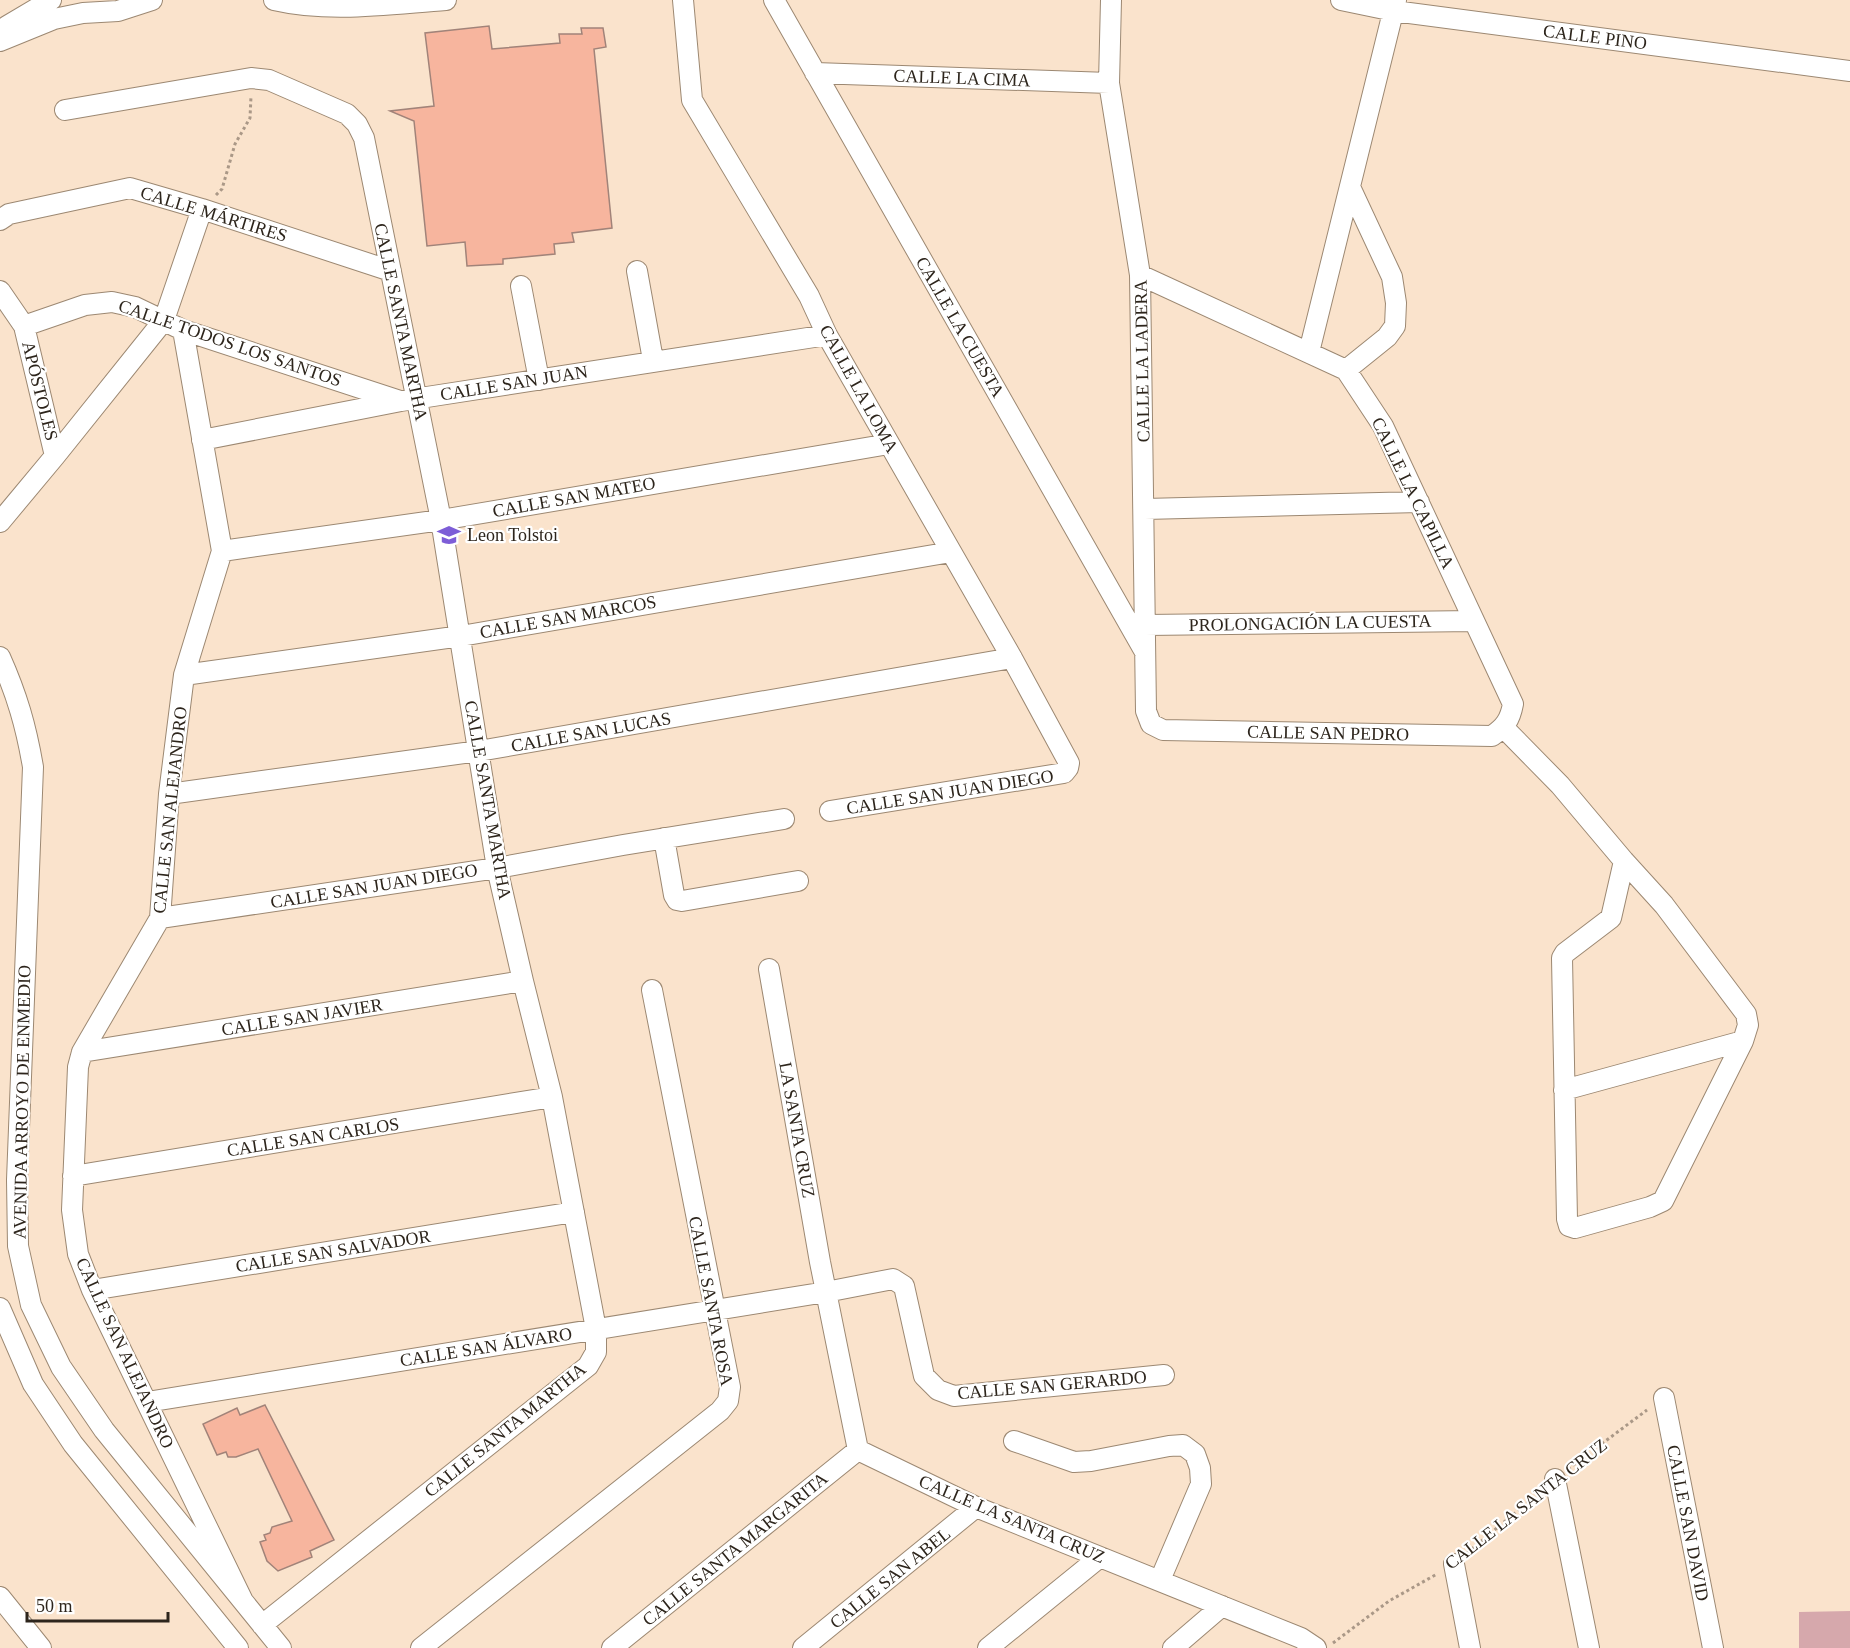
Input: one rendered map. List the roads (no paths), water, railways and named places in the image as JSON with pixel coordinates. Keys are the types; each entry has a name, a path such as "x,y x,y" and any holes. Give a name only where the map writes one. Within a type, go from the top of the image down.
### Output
{"street":[{"path":"0,30 51,0"},
{"path":"0,41 54,19 83,13 118,10 152,0"},
{"path":"274,0 325,8 446,0"},
{"name":"CALLE LA LOMA","path":"683,0 692,100 809,296 826,334 1012,658 1069,763 1068,768"},
{"name":"CALLE LA CUESTA","path":"774,0 1147,654"},
{"name":"CALLE LA LADERA","path":"1111,0 1109,83 1140,275 1146,711 1151,724"},
{"name":"CALLE PINO","path":"1341,0 1395,5 1850,71"},
{"path":"1309,352 1395,5"},
{"name":"CALLE LA CIMA","path":"815,73 1109,83"},
{"name":"CALLE SANTA MARTHA","path":"65,110 251,78 269,80 348,114 357,124 364,138 391,271 409,400 441,520 497,868 552,1097 596,1329 596,1352 588,1366 262,1625"},
{"path":"1140,275 1346,370 1387,337 1395,326 1396,303 1392,277 1350,187"},
{"name":"CALLE MÁRTIRES","path":"0,220 9,214 130,188 202,209 391,271"},
{"path":"0,522 164,320 202,209"},
{"path":"637,271 653,360"},
{"path":"521,286 538,380"},
{"path":"0,291 24,326"},
{"name":"CALLE TODOS LOS SANTOS","path":"24,326 85,305 112,302 135,307 183,330 409,400"},
{"name":"APÓSTOLES","path":"24,326 55,456"},
{"name":"CALLE SAN ALEJANDRO","path":"183,330 222,551 184,675 169,794 160,918 82,1052 78,1068 72,1210 78,1254 92,1290 243,1601"},
{"name":"CALLE SAN JUAN","path":"202,440 409,400 826,334"},
{"name":"CALLE LA CAPILLA","path":"1346,370 1383,426 1513,704 1511,716 1504,728"},
{"name":"CALLE SAN MATEO","path":"222,551 441,520 889,444"},
{"path":"1145,509 1419,502"},
{"name":"CALLE SAN MARCOS","path":"184,675 461,636 951,552"},
{"name":"PROLONGACIÓN LA CUESTA","path":"1146,625 1474,621"},
{"name":"AVENIDA ARROYO DE ENMEDIO","path":"0,657 13,686 26,726 33,767 17,1180 18,1246 31,1305 61,1367 104,1430 280,1648"},
{"name":"CALLE SAN LUCAS","path":"169,794 479,751 1012,658"},
{"name":"CALLE SAN PEDRO","path":"1151,724 1163,730 1492,736 1504,728"},
{"path":"1504,728 1560,785 1624,861 1665,905 1746,1014 1748,1025 1743,1041 1663,1201 1650,1207 1575,1228 1569,1226 1567,1220 1562,958 1565,953 1611,918 1624,861"},
{"name":"CALLE SAN JUAN DIEGO","path":"830,811 1064,773 1068,768"},
{"name":"CALLE SAN JUAN DIEGO","path":"160,918 497,868 784,819"},
{"path":"664,838 674,895 677,900 798,881"},
{"name":"LA SANTA CRUZ","path":"769,969 826,1292"},
{"name":"CALLE SAN JAVIER","path":"82,1052 523,981"},
{"name":"CALLE SANTA ROSA","path":"421,1648 720,1411 728,1401 730,1387 652,990"},
{"path":"1564,1090 1743,1041"},
{"name":"CALLE SAN CARLOS","path":"73,1176 552,1097"},
{"name":"CALLE SAN SALVADOR","path":"92,1290 574,1212"},
{"name":"CALLE SAN ÁLVARO","path":"147,1402 826,1292 893,1278 904,1286 906,1293"},
{"path":"826,1292 858,1450"},
{"name":"CALLE SAN GERARDO","path":"906,1293 924,1376 938,1390 954,1396 1164,1375"},
{"path":"0,1308 33,1384 73,1444 238,1648"},
{"name":"CALLE SAN DAVID","path":"1664,1398 1713,1648"},
{"path":"1014,1441 1074,1462 1183,1445 1195,1454 1200,1468 1201,1484 1161,1580"},
{"name":"CALLE LA SANTA CRUZ","path":"858,1450 976,1507 1301,1638 1316,1648"},
{"name":"CALLE SANTA MARGARITA","path":"612,1648 858,1450"},
{"path":"1555,1479 1589,1648"},
{"name":"CALLE SAN ABEL","path":"803,1648 976,1507"},
{"path":"988,1648 1100,1557"},
{"path":"1454,1564 1470,1648"},
{"path":"0,1597 41,1648"},
{"path":"1173,1648 1222,1606"}],"place":[{"name":"Leon Tolstoi","path":"449,535"}]}
